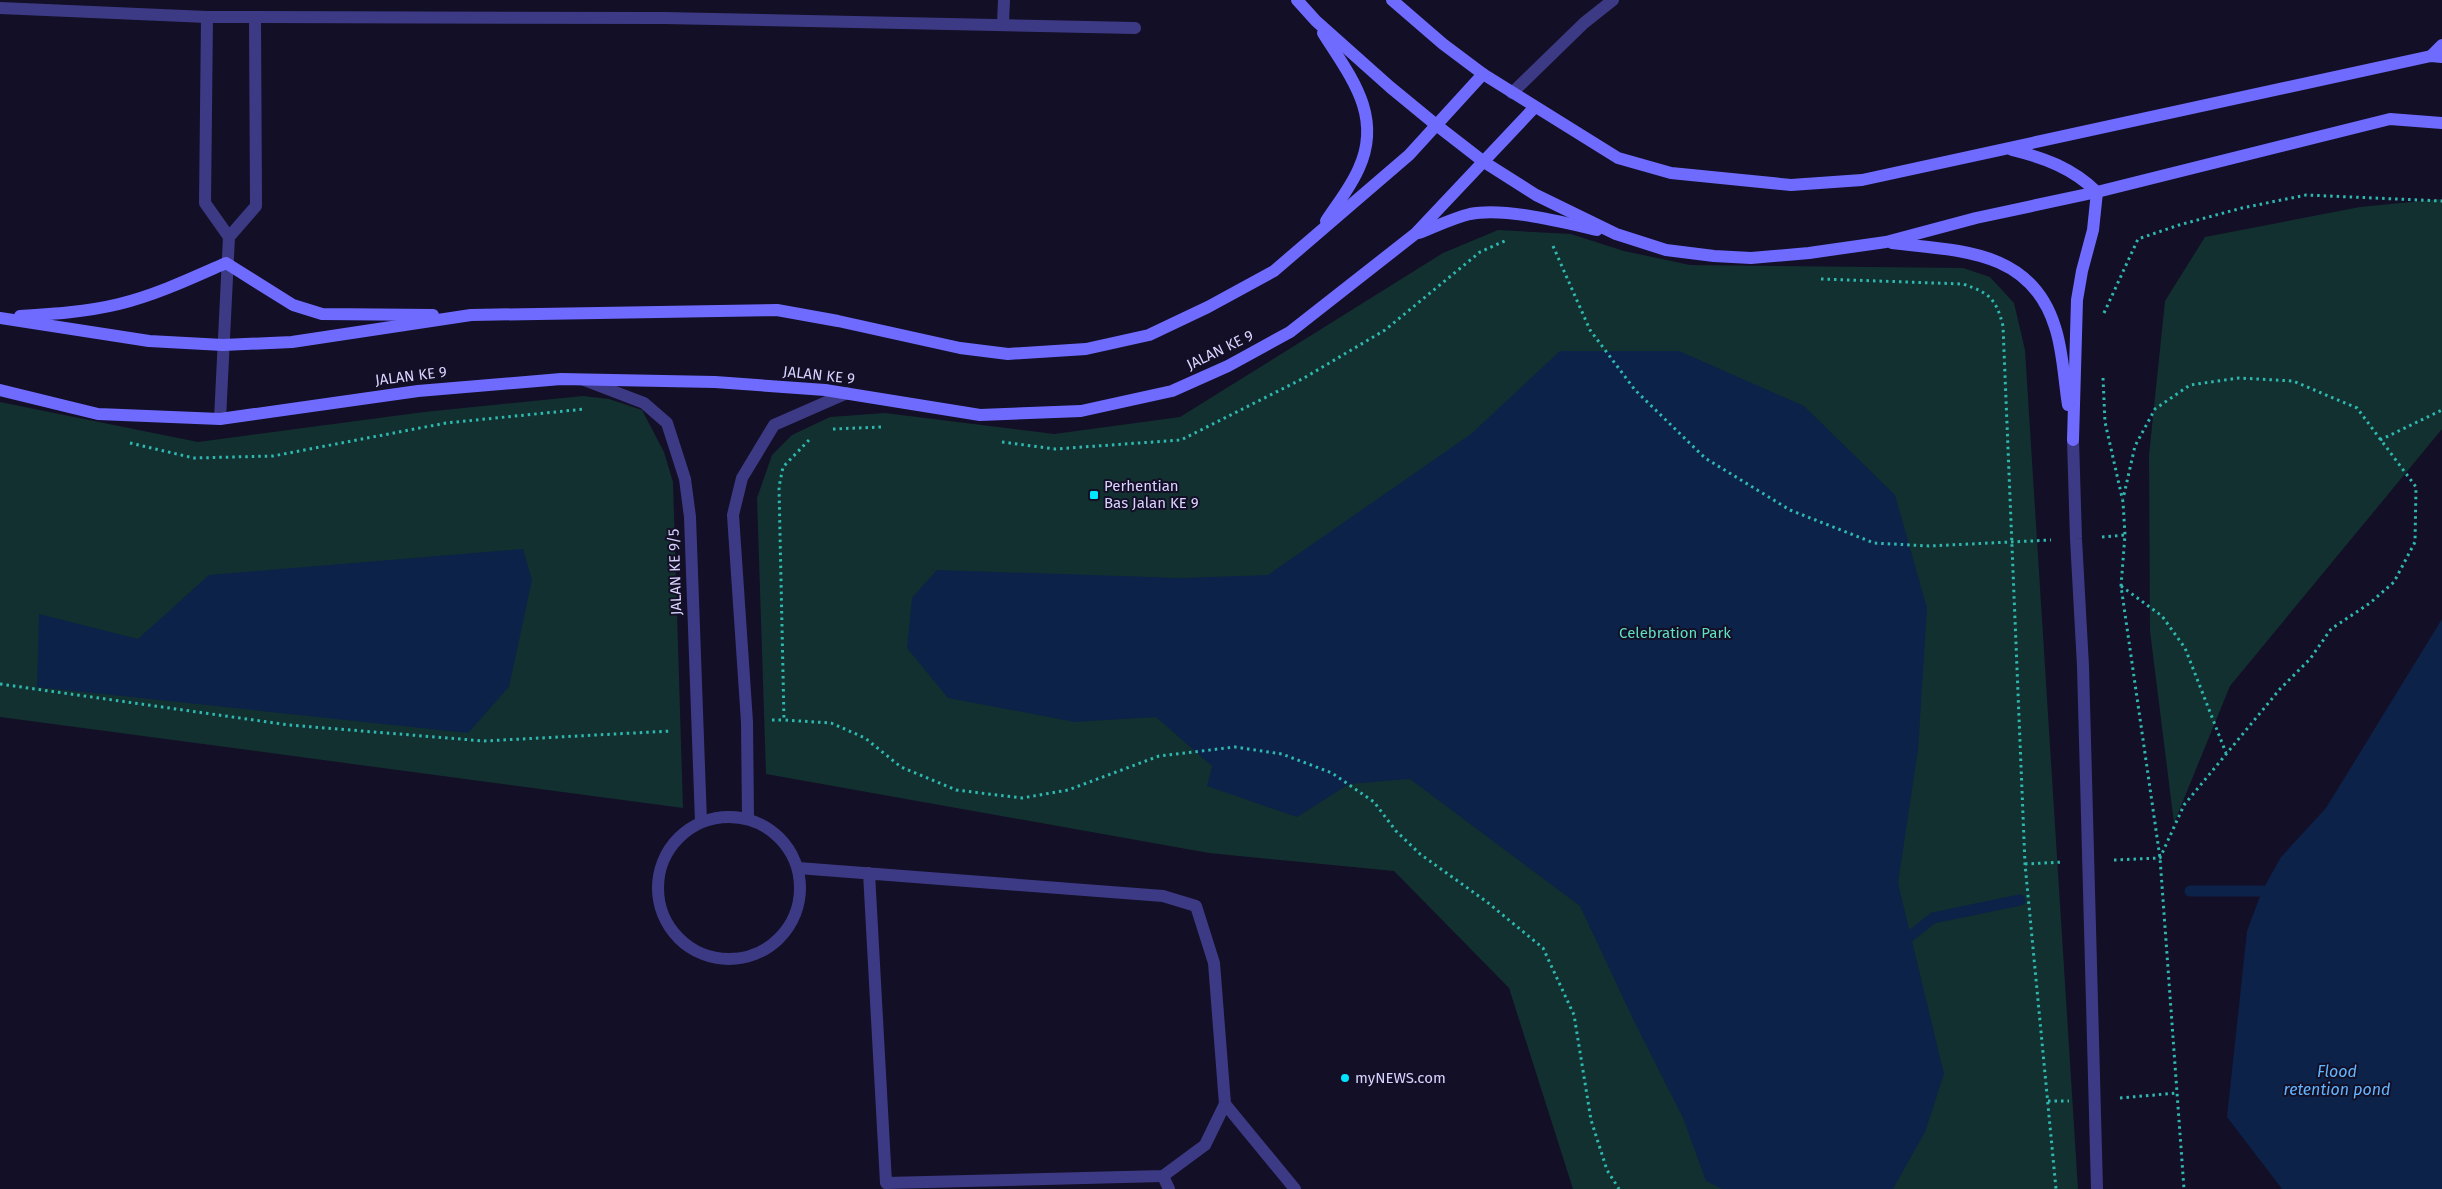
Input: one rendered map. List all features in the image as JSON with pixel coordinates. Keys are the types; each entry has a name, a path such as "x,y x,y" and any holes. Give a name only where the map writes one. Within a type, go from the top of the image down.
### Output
{"street":[{"path":"1003,24 1004,0"},
{"path":"1297,0 1316,21 1435,124 1484,162 1536,195 1616,234"},
{"path":"1392,0 1443,44 1483,74 1534,108 1618,158 1671,173 1791,185 1862,180 2436,57 2442,45"},
{"path":"1512,93 1584,23 1613,0"},
{"path":"0,8 207,17 664,18 1135,28"},
{"path":"207,17 205,203 229,237"},
{"path":"220,419 226,263 229,237 256,206 255,17"},
{"path":"1316,21 1355,86 1367,113 1367,140 1359,168 1318,234"},
{"path":"226,263 293,305 322,314 471,315 777,310 838,321 960,348 1008,354 1086,349 1148,335 1208,308 1274,270 1409,155 1435,124 1483,74"},
{"name":"JALAN KE 9","path":"0,390 98,414 220,419 418,391 580,379 716,382 846,393 980,415 1081,411 1172,390 1228,366 1290,332 1415,234 1534,108"},
{"path":"1415,234 1471,214 1496,213 1540,218 1616,234 1666,250 1751,258 1809,253 1886,242 1976,218 2098,192 2390,119 2442,123"},
{"path":"2008,149 2043,158 2085,180 2098,192"},
{"path":"2097,1189 2093,1101 2083,666 2073,440 2077,300 2082,271 2093,230 2098,192"},
{"path":"1886,242 1973,254 2015,269 2040,296 2055,326 2073,440"},
{"path":"0,318 70,312 120,304 172,286 226,263"},
{"path":"0,318 149,342 223,345 292,342 471,315"},
{"name":"JALAN KE 9/5","path":"580,379 644,403 667,423 684,479 690,517 701,822"},
{"path":"748,818 748,722 733,515 742,478 774,425 846,393"},
{"path":"724,817 748,818 770,829 787,846 798,868 801,892 796,916 783,936 765,950 743,958 720,959 698,952 680,939 666,921 658,899 659,876 666,854 680,836 701,822 724,817"},
{"path":"798,868 869,873 1163,896 1196,906 1214,963 1226,1104 1206,1145 1163,1176 886,1186 869,873"},
{"path":"1226,1104 1295,1189"},
{"path":"1163,1176 1169,1189"}],"path":[{"path":"2100,320 2138,240 2180,224 2306,194 2442,201"},
{"path":"1540,218 1590,330 1636,390 1705,458 1798,513 1874,542 1929,546 2125,535"},
{"path":"997,442 1055,449 1181,440 1304,378 1385,330 1480,252 1511,239"},
{"path":"1813,279 1963,284 1985,291 1998,306 2003,326 2025,864 2056,1189"},
{"path":"2103,376 2105,422 2123,502 2125,535 2121,586 2160,858 2184,1189"},
{"path":"2123,502 2135,446 2155,409 2190,385 2239,378 2293,381 2357,408 2416,487 2415,542 2394,582 2370,603 2331,630 2310,659 2280,689 2184,805 2160,858"},
{"path":"121,441 194,458 273,456 446,423 591,409"},
{"path":"2380,440 2442,410"},
{"path":"829,429 891,428"},
{"path":"814,438 806,442 784,467 779,487 784,720 831,724 865,738 901,767 956,790 1022,798 1068,790 1158,756 1235,747 1282,754 1332,773 1374,802 1396,831 1420,854 1487,902 1543,948 1574,1015 1591,1120 1607,1170 1619,1189"},
{"path":"2121,586 2162,616 2185,648 2226,754"},
{"path":"0,684 289,725 484,741 697,728"},
{"path":"2093,1101 2177,1093"}],"green space":[{"path":"2442,199 2442,429 2230,686 2174,823 2150,631 2149,455 2165,301 2205,237 2360,207"},
{"name":"Celebration Park","path":"1498,230 1571,234 1624,251 1690,265 1963,268 1990,277 2014,303 2025,350 2078,1189 1573,1189 1509,988 1394,871 1209,853 766,774 757,498 772,455 792,435 830,417 885,413 1054,434 1180,417 1443,253"},
{"path":"583,396 609,399 642,410 664,452 673,482 683,808 0,717 0,402 198,442 424,412"}],"water":[{"path":"1560,351 1679,351 1804,406 1895,495 1927,608 1918,750 1898,883 1944,1074 1925,1132 1893,1189 1722,1189 1706,1181 1683,1118 1632,1017 1580,906 1410,779 1349,784 1297,817 1207,786 1212,766 1156,717 1075,722 948,698 907,648 912,598 937,570 1181,578 1268,575 1471,434"},
{"path":"523,549 532,580 509,687 468,733 37,687 39,614 138,639 209,575"},
{"name":"Flood retention pond","path":"2442,619 2442,1189 2282,1189 2227,1117 2247,931 2262,891 2281,857 2326,808"}],"waterway":[{"path":"2190,891 2262,891"},
{"path":"1899,945 1933,918 2020,900"}],"place":[{"name":"Perhentian Bas Jalan KE 9","path":"1094,495"},
{"name":"myNEWS.com","path":"1345,1078"}]}
